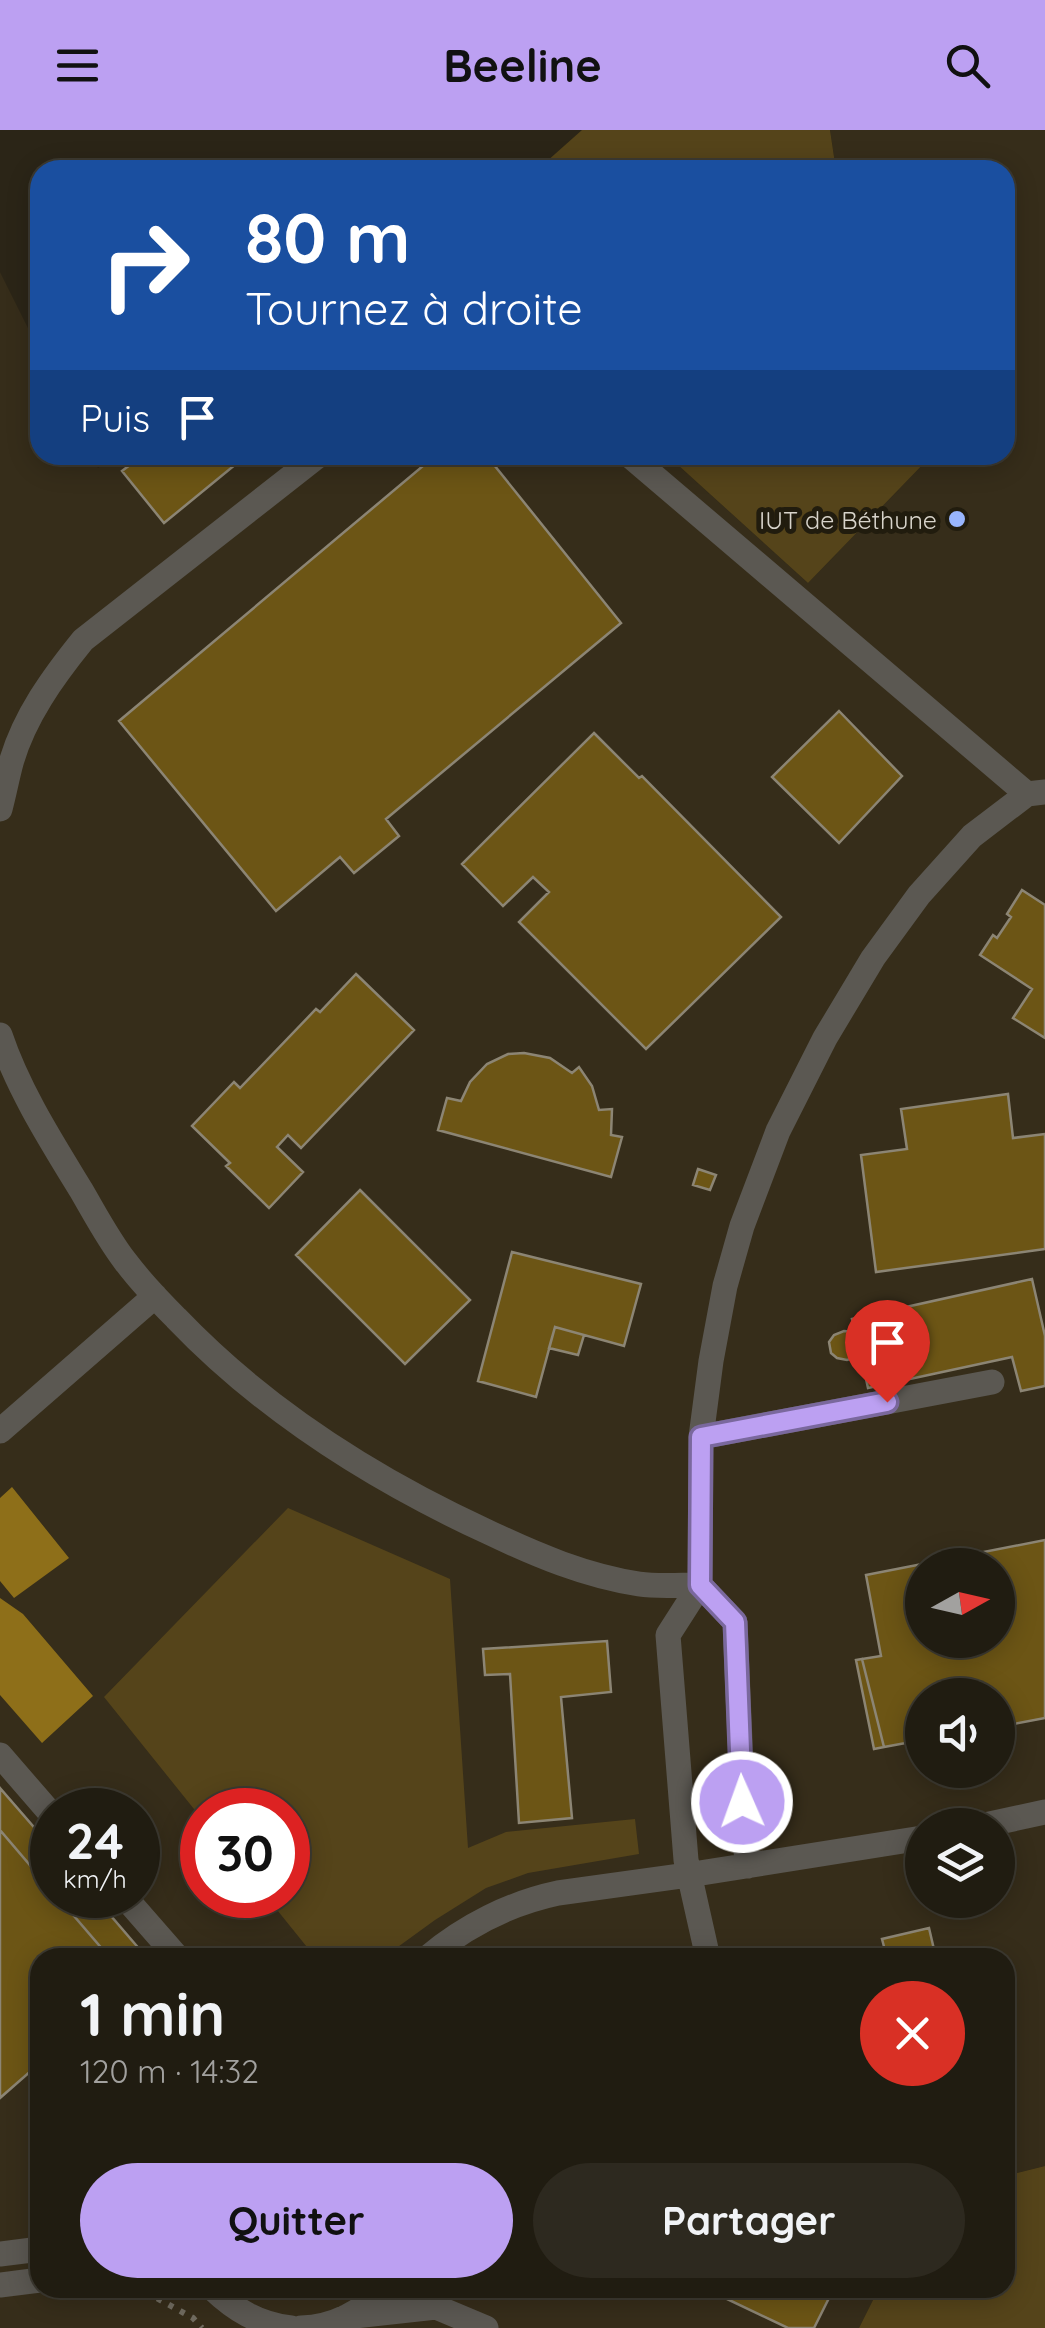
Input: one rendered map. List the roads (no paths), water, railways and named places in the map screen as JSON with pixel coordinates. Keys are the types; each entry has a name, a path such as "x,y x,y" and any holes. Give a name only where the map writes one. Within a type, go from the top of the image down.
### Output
{"street":[{"path":"0,810 12,760 34,708 82,640 307,465"},
{"path":"641,465 1036,793 972,836 919,895 872,958 825,1038 778,1131 742,1226 710,1361 701,1437 700,1585 668,1635 688,1876 706,1948"},
{"path":"2,1042 47,1134 124,1261 200,1344 244,1383 314,1434 446,1513 586,1572 642,1584 700,1585 735,1622 748,1866"},
{"path":"0,1432 155,1296"},
{"path":"701,1437 992,1382"},
{"path":"0,1756 30,1790"},
{"path":"1015,1818 1045,1812"},
{"path":"442,1948 476,1925 530,1899 905,1841"},
{"path":"143,1918 169,1948"},
{"path":"0,2254 30,2250"},
{"path":"0,2285 30,2281"},
{"path":"223,2298 252,2318 286,2328 312,2328 427,2298"},
{"path":"346,2317 373,2298"},
{"path":"433,2298 486,2328"}],"place":[{"name":"IUT de Béthune","path":"957,519"}]}
